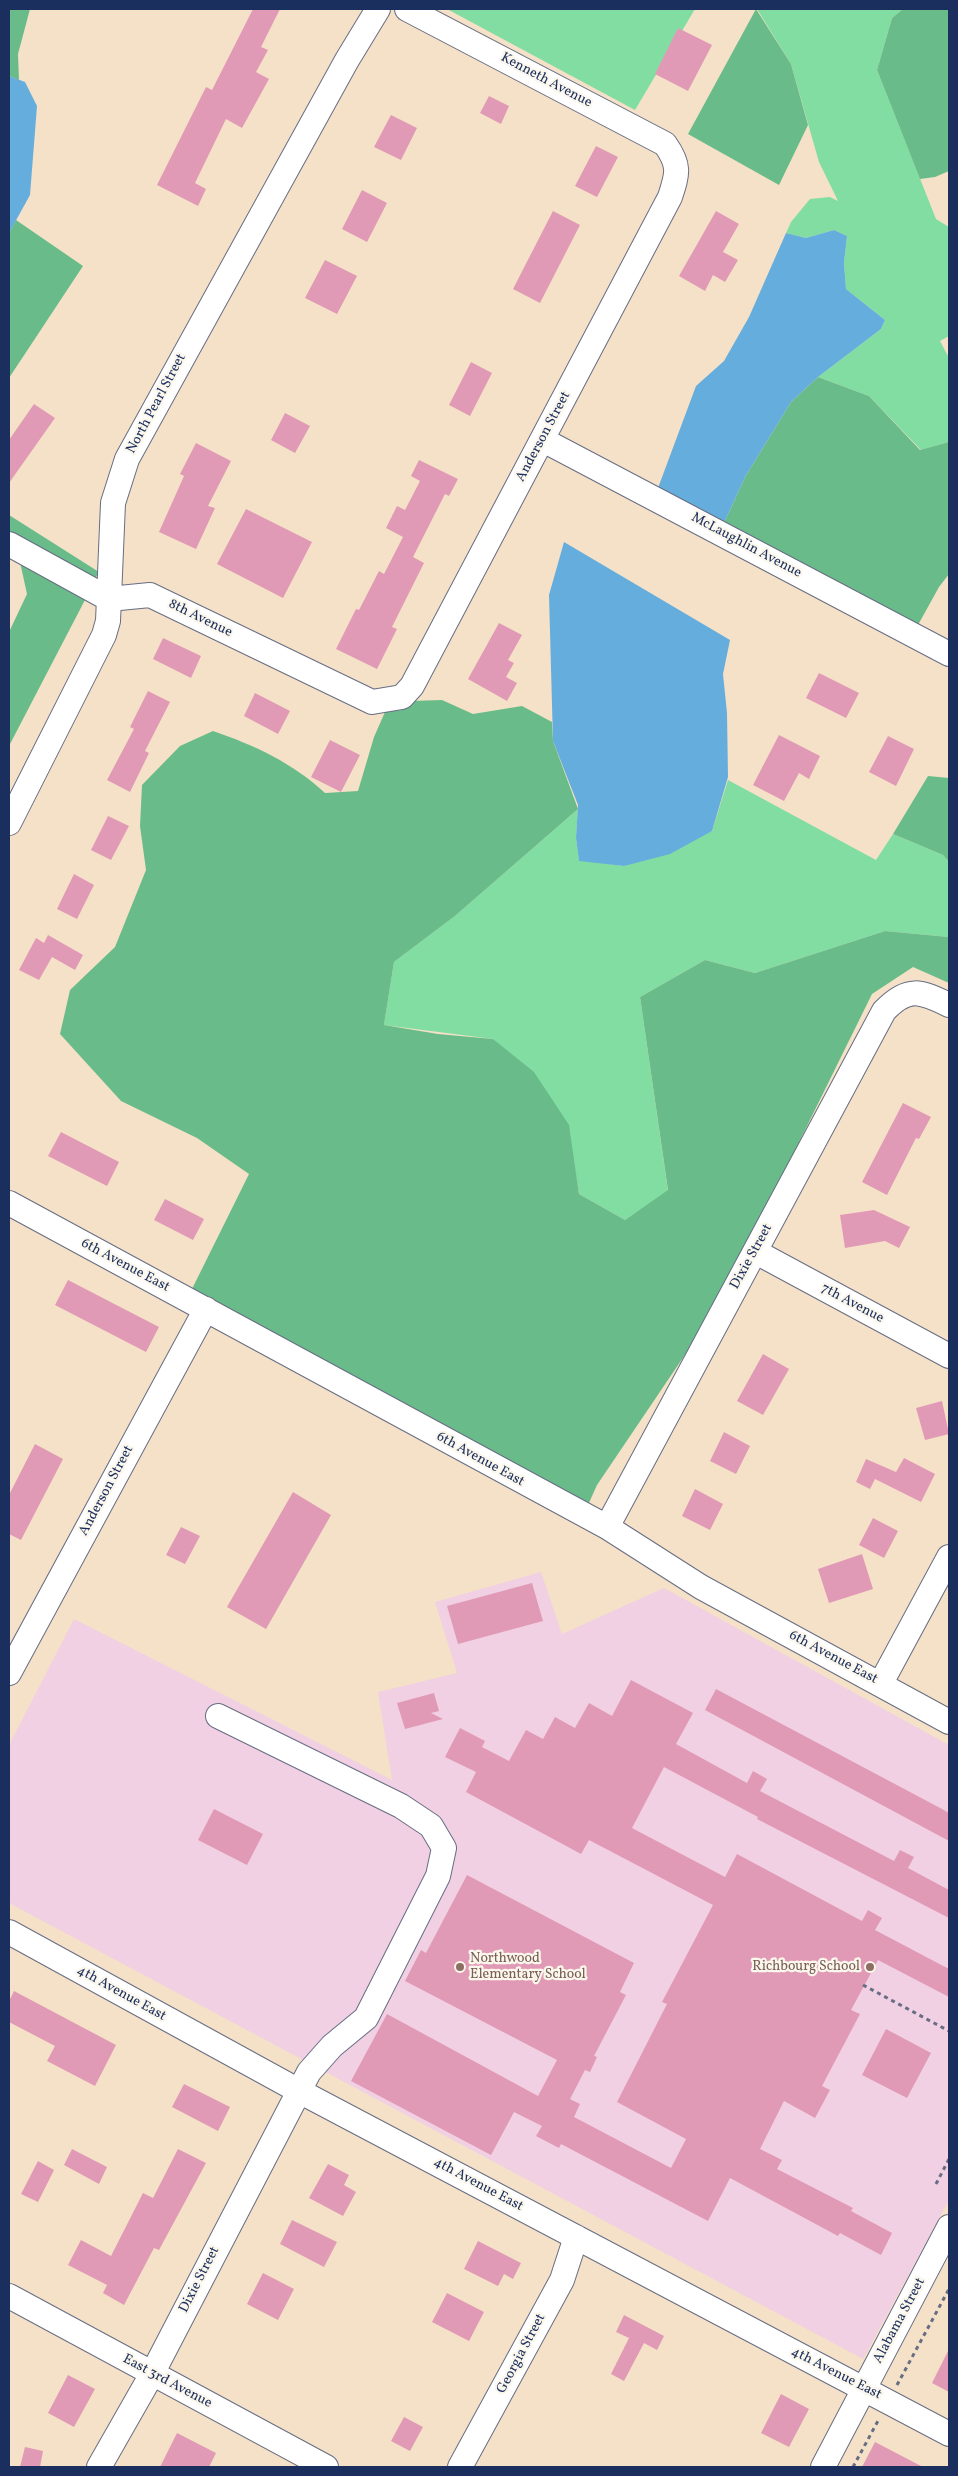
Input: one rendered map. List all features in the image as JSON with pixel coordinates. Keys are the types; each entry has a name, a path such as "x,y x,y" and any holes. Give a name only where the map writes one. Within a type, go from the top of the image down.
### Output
{"street":[{"name":"North Pearl Street","path":"9,823 104,635 109,599 113,503 127,460 347,60 378,9"},
{"name":"Kenneth Avenue","path":"407,9 665,144 676,163"},
{"name":"Anderson Street","path":"393,700 402,697 412,686 543,440 670,197 677,176 676,163"},
{"name":"McLaughlin Avenue","path":"543,440 949,654"},
{"path":"9,544 109,599"},
{"name":"8th Avenue","path":"109,599 150,595 358,696 372,702 393,700"},
{"name":"Dixie Street","path":"607,1528 884,1011 896,999 922,992 949,1004"},
{"name":"6th Avenue East","path":"9,1203 607,1528 701,1587 881,1683 949,1722"},
{"name":"7th Avenue","path":"756,1252 949,1356"},
{"name":"Anderson Street","path":"9,1673 206,1310"},
{"path":"881,1683 949,1557"},
{"name":"Dixie Street","path":"99,2467 152,2374 309,2072 332,2046 366,2018 438,1876 444,1848 430,1826 401,1806 218,1716"},
{"name":"4th Avenue East","path":"9,1932 299,2091 949,2434"},
{"name":"Alabama Street","path":"823,2467 949,2227"},
{"name":"Georgia Street","path":"460,2467 562,2280 576,2237"},
{"name":"East 3rd Avenue","path":"9,2296 326,2467"}],"path":[{"path":"863,1985 949,2031"},
{"path":"936,2184 949,2159"},
{"path":"853,2467 949,2289"}],"shaded area":[{"name":"Northwood Elementary School","path":"541,1572 562,1634 664,1588 949,1745 949,2200 863,2359 9,1903 9,1745 74,1619 392,1780 378,1692 457,1673 435,1602"}],"green space":[{"path":"9,9 30,9 18,54 19,80 9,76"},
{"path":"447,9 695,9 635,110"},
{"path":"756,9 791,64 808,125 779,185 688,134"},
{"path":"757,9 903,9 892,18 877,70 936,219 949,227 949,336 940,341 949,358 949,442 921,450 869,396 818,377 881,329 885,320 846,289 844,263 847,236 834,230 806,238 786,233 791,222 810,199 830,197 838,201 819,162 791,64"},
{"path":"903,9 949,9 949,171 935,177 920,179 877,70 892,18"},
{"path":"16,220 83,266 9,378 9,233"},
{"path":"818,377 869,396 920,450 949,442 949,574 939,587 918,625 724,523 745,477 791,402"},
{"path":"9,515 99,572 95,579 9,532"},
{"path":"20,562 86,598 9,746 9,632 27,594"},
{"path":"442,700 473,714 522,706 552,722 553,741 578,809 455,916 394,962 384,1025 438,1034 493,1039 534,1072 569,1125 579,1194 625,1220 668,1190 640,997 705,960 755,973 885,931 949,937 949,983 913,967 872,994 743,1256 699,1334 597,1485 588,1505 192,1289 249,1174 197,1138 121,1101 60,1034 70,990 115,947 146,870 140,826 142,785 180,746 213,731 243,742 272,756 313,782 325,793 358,791 374,737 385,712 402,710 411,701"},
{"path":"928,776 949,778 949,862 943,855 893,834"},
{"path":"728,780 876,860 893,834 943,855 949,862 949,937 885,931 755,973 705,960 640,997 668,1191 625,1220 579,1194 568,1125 493,1039 384,1025 394,962 455,916 578,809 576,838 579,860 624,866 712,831"}],"water":[{"path":"9,76 25,82 37,106 30,195 9,233"},
{"path":"834,230 847,236 844,263 846,289 885,320 881,329 818,377 791,402 745,477 724,523 658,488 696,386 724,361 749,317 786,233 806,238"},
{"path":"564,542 730,640 723,674 727,713 728,777 712,831 670,854 624,866 579,861 576,838 578,805 553,741 549,595"}],"building":[{"path":"253,9 280,9 261,47 268,50 256,72 269,79 242,128 226,119 195,183 206,189 198,206 157,185 206,87 212,90"},
{"path":"678,28 712,45 688,91 655,74"},
{"path":"489,96 509,106 501,124 480,113"},
{"path":"391,115 417,128 401,160 374,147"},
{"path":"596,146 618,157 597,197 575,186"},
{"path":"362,190 387,203 367,242 342,229"},
{"path":"553,211 580,225 540,303 513,289"},
{"path":"716,211 739,224 723,252 738,260 725,282 713,275 705,291 679,276"},
{"path":"325,260 357,276 337,314 305,298"},
{"path":"471,362 492,373 470,416 449,405"},
{"path":"34,404 55,418 9,483 9,440"},
{"path":"285,413 310,426 295,453 271,440"},
{"path":"196,443 231,461 208,506 215,508 196,549 159,532 184,476 180,474"},
{"path":"419,460 458,479 449,496 445,494 413,557 424,563 392,627 397,629 377,669 336,649 356,609 359,610 379,571 384,574 403,537 386,528 397,506 405,510 420,481 411,476"},
{"path":"246,509 312,542 283,598 217,564"},
{"path":"499,623 522,635 508,660 514,663 506,677 517,683 507,701 468,679"},
{"path":"163,638 201,656 191,678 153,659"},
{"path":"819,673 859,693 846,718 806,698"},
{"path":"148,691 170,702 145,751 149,753 130,792 107,780 134,729 130,727"},
{"path":"255,693 290,711 278,734 244,716"},
{"path":"779,735 820,756 809,779 799,773 784,801 753,785"},
{"path":"888,736 914,749 896,786 869,772"},
{"path":"330,740 360,755 341,792 311,777"},
{"path":"108,816 129,826 111,860 91,850"},
{"path":"74,874 94,885 77,919 57,909"},
{"path":"48,935 83,955 75,970 52,957 39,980 19,970 36,938 44,943"},
{"path":"903,1103 931,1117 919,1139 916,1138 887,1195 862,1182"},
{"path":"61,1132 119,1162 107,1186 48,1156"},
{"path":"165,1199 204,1219 193,1240 154,1220"},
{"path":"874,1210 910,1227 899,1248 885,1241 845,1248 840,1215"},
{"path":"68,1280 159,1327 146,1352 55,1305"},
{"path":"763,1354 789,1369 763,1415 737,1401"},
{"path":"942,1401 949,1434 925,1440 916,1408"},
{"path":"724,1432 750,1446 736,1474 710,1461"},
{"path":"35,1444 63,1459 21,1540 9,1534 9,1495"},
{"path":"904,1458 935,1474 921,1502 875,1479 870,1489 856,1482 866,1459 896,1472"},
{"path":"695,1489 723,1504 710,1530 682,1516"},
{"path":"293,1492 331,1515 266,1629 227,1607"},
{"path":"873,1518 898,1531 884,1558 859,1545"},
{"path":"181,1527 200,1536 185,1564 166,1555"},
{"path":"862,1554 873,1589 829,1603 818,1569"},
{"path":"532,1583 543,1621 458,1644 447,1606"},
{"path":"631,1680 693,1713 676,1744 747,1783 753,1771 767,1779 760,1791 894,1861 900,1850 914,1857 908,1868 949,1890 949,1918 757,1819 758,1817 664,1767 632,1828 725,1877 737,1854 862,1921 868,1910 882,1918 875,1930 949,1969 949,1997 878,1960 851,2010 860,2014 822,2086 830,2090 815,2118 784,2101 760,2149 782,2160 777,2169 853,2208 851,2211 892,2233 881,2255 840,2233 838,2236 730,2178 708,2221 561,2144 559,2148 536,2136 542,2126 514,2112 491,2155 351,2081 387,2014 538,2096 557,2060 405,1981 421,1950 426,1953 467,1875 634,1963 620,1992 626,1995 594,2056 597,2057 590,2072 585,2070 570,2099 580,2104 574,2117 671,2168 686,2139 617,2102 667,2004 662,2002 713,1905 589,1840 581,1854 466,1792 476,1772 445,1757 460,1728 485,1741 482,1747 509,1761 526,1730 543,1739 555,1717 575,1728 589,1703 612,1716"},
{"path":"716,1689 949,1813 949,1841 705,1710"},
{"path":"434,1693 439,1711 431,1713 443,1719 405,1729 397,1703"},
{"path":"214,1809 263,1834 247,1865 198,1840"},
{"path":"14,1991 116,2045 95,2086 47,2061 55,2046 9,2022 9,2001"},
{"path":"886,2029 931,2053 907,2098 862,2075"},
{"path":"184,2084 230,2107 218,2131 172,2107"},
{"path":"72,2149 107,2167 99,2184 64,2165"},
{"path":"178,2149 206,2163 159,2250 154,2248 124,2305 103,2293 107,2285 68,2265 81,2240 111,2256 143,2193 153,2198"},
{"path":"38,2161 54,2170 38,2202 21,2194"},
{"path":"328,2164 349,2175 344,2185 356,2192 343,2216 309,2198"},
{"path":"292,2220 337,2242 324,2267 280,2244"},
{"path":"478,2241 521,2263 513,2279 504,2274 498,2286 464,2269"},
{"path":"263,2273 294,2289 278,2320 247,2304"},
{"path":"447,2293 484,2312 469,2341 432,2322"},
{"path":"624,2315 664,2336 657,2350 644,2343 624,2381 611,2374 629,2338 616,2332"},
{"path":"949,2349 949,2392 932,2383"},
{"path":"68,2375 95,2389 74,2427 48,2413"},
{"path":"781,2394 809,2409 789,2447 761,2433"},
{"path":"404,2417 423,2427 410,2451 391,2441"},
{"path":"177,2433 216,2453 209,2467 160,2467"},
{"path":"875,2442 923,2467 862,2467"},
{"path":"25,2447 43,2451 40,2467 20,2467"}],"place":[{"name":"Northwood Elementary School","path":"460,1967"},
{"name":"Richbourg School","path":"870,1967"}]}
